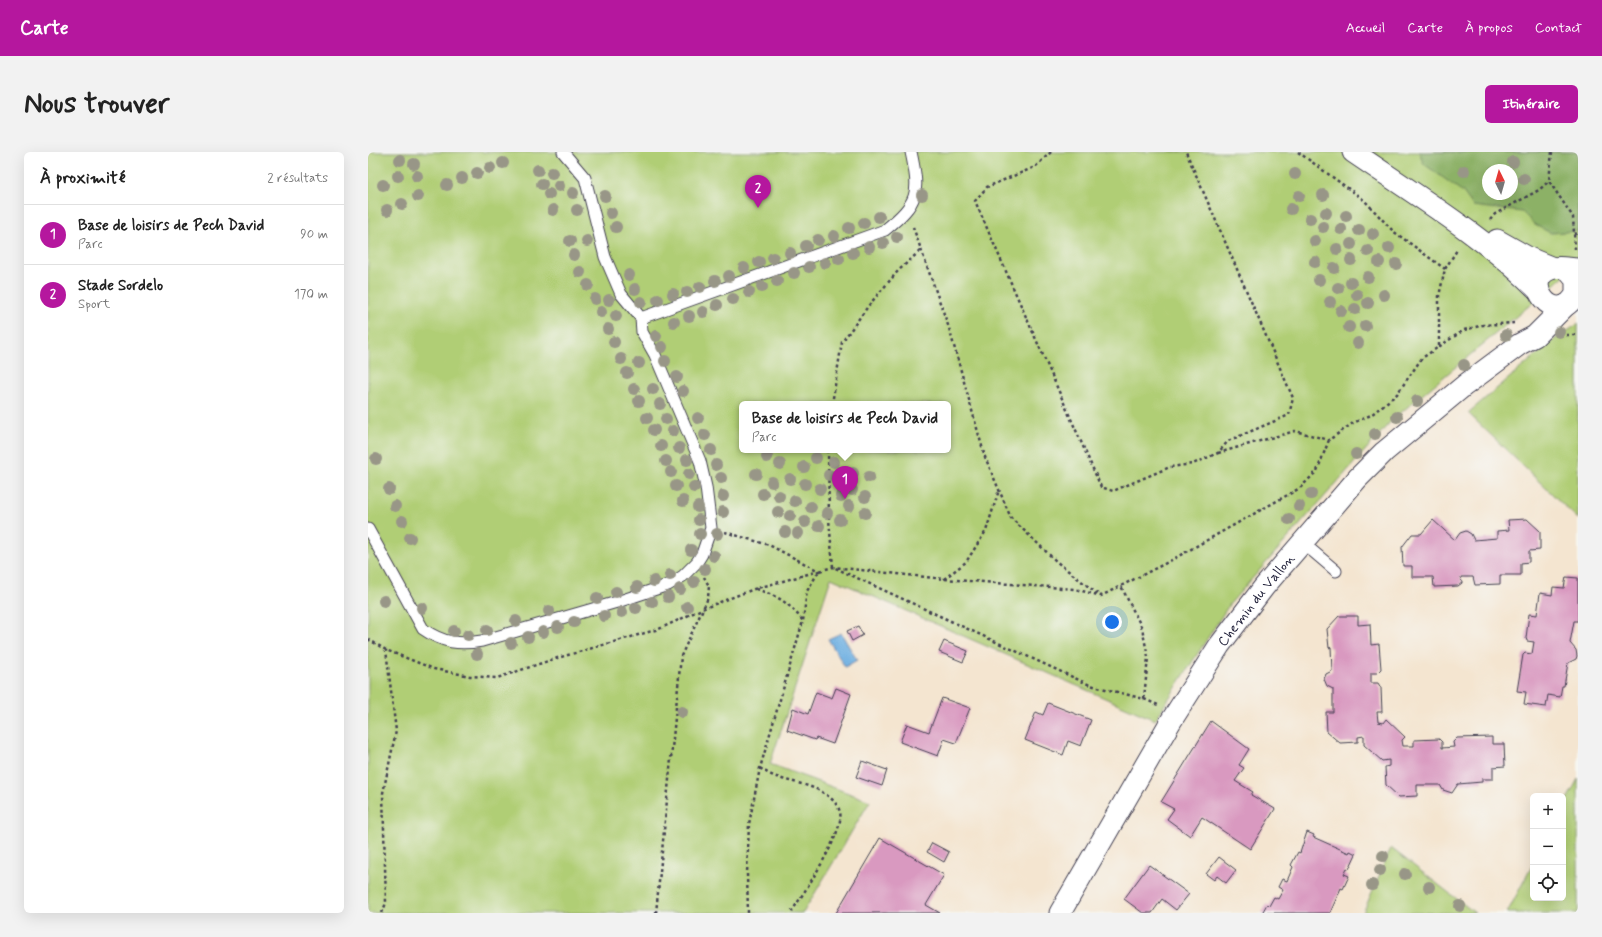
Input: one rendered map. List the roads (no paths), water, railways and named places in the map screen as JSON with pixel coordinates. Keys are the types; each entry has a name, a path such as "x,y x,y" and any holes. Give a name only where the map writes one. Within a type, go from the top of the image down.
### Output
{"street":[{"path":"1353,152 1460,223 1540,263 1568,264"},
{"path":"1460,223 1483,244 1508,261 1539,292 1545,302 1550,305 1561,306 1573,297 1576,280 1568,264"},
{"path":"1539,292 1538,285 1543,274 1568,264"},
{"name":"Chemin du Vallon","path":"1520,344 1534,321 1539,292"},
{"name":"Chemin du Vallon","path":"1060,913 1171,721 1219,646 1264,587 1358,478 1384,452 1465,385 1520,344 1535,336 1573,297"}],"lane":[{"path":"368,529 424,629 435,637 447,642 464,644 482,641 610,604 668,585 683,576 697,562 707,543 711,528 706,487 700,461 655,355 642,332 641,318 621,294 604,256 584,178 563,152"},
{"path":"641,318 885,230 904,214 915,197 917,180 911,152"},
{"path":"1303,543 1336,571"}],"water":[{"path":"841,633 857,660 845,667 828,639"}],"place":[{"name":"Stade Sordelo","path":"758,208"},
{"name":"Base de loisirs de Pech David","path":"845,499"}]}
